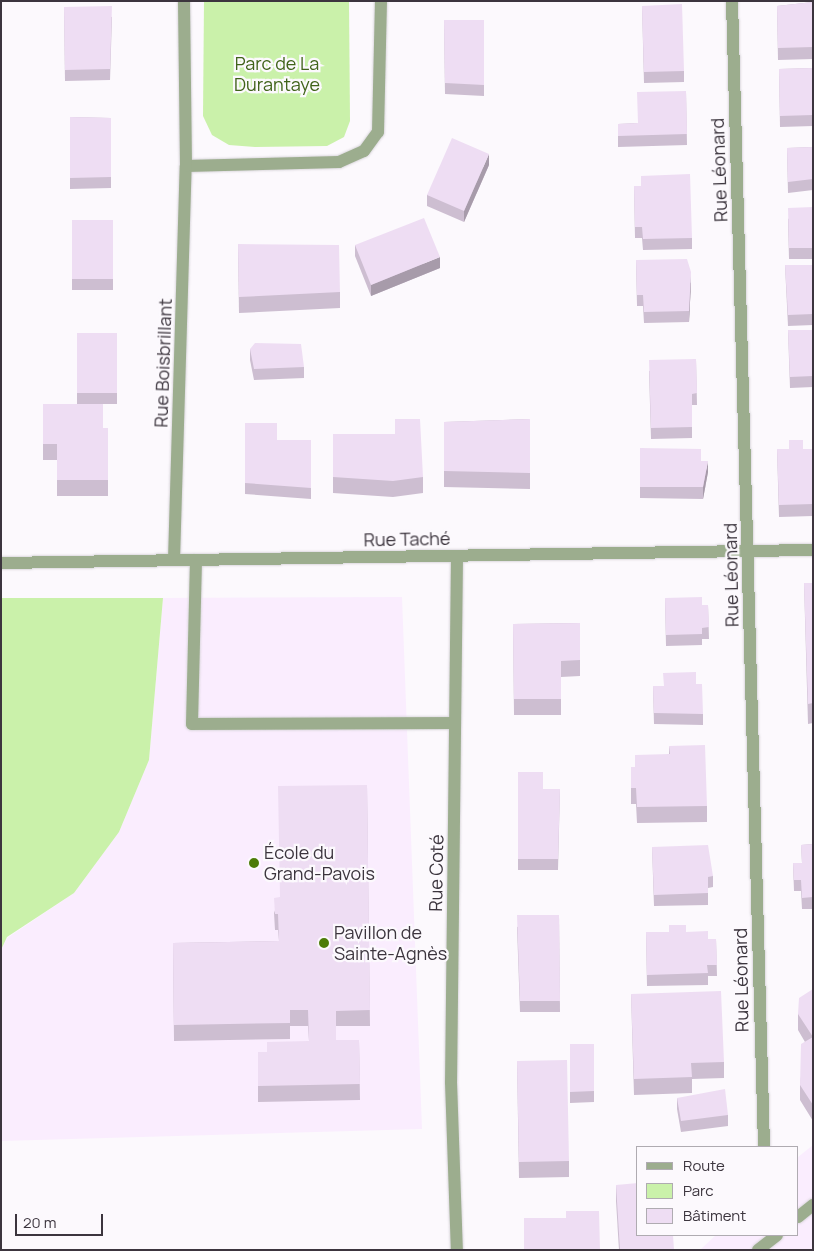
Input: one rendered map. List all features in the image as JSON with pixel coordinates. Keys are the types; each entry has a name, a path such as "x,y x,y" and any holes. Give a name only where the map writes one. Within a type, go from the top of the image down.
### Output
{"street":[{"name":"Rue Boisbrillant","path":"174,560 186,166 184,1"},
{"path":"186,166 339,162 364,151 378,132 381,1"},
{"name":"Rue Léonard","path":"732,1 764,1146"},
{"name":"Rue Taché","path":"1,563 813,550"},
{"name":"Rue Coté","path":"457,556 451,1082 457,1250"},
{"path":"196,560 192,724 455,723"},
{"path":"799,1216 813,1205"},
{"path":"758,1250 776,1236"}],"shaded area":[{"name":"École du Grand-Pavois","path":"402,597 422,1129 1,1141 1,950 7,938 74,893 119,832 149,760 163,598"},
{"path":"813,1145 813,1250 700,1250 715,1236 799,1236 799,1156"}],"green space":[{"name":"Parc de La Durantaye","path":"204,1 349,1 350,121 344,137 327,146 255,147 229,145 212,135 203,116"},
{"path":"1,598 163,598 149,760 119,832 74,893 7,937 1,950"}],"building":[{"path":"813,2 813,47 778,48 777,6"},
{"path":"682,4 684,71 644,72 642,6"},
{"path":"112,6 110,69 65,70 64,7"},
{"path":"444,20 484,20 484,85 445,83"},
{"path":"813,68 813,115 780,116 779,69"},
{"path":"686,91 687,134 618,136 618,124 638,123 637,92"},
{"path":"70,117 111,118 111,177 70,178"},
{"path":"452,138 489,154 464,211 427,195"},
{"path":"813,147 813,179 788,182 787,148"},
{"path":"690,174 692,238 643,239 642,227 635,227 634,186 641,186 641,176"},
{"path":"813,207 813,248 789,248 788,208"},
{"path":"424,218 440,257 371,285 355,245"},
{"path":"72,220 113,220 113,279 72,279"},
{"path":"238,244 339,245 340,292 239,297"},
{"path":"687,259 691,272 689,311 644,312 643,295 637,295 636,260"},
{"path":"785,265 813,265 813,314 788,315"},
{"path":"788,330 813,330 813,376 790,377"},
{"path":"77,333 117,333 117,393 77,393"},
{"path":"255,343 301,344 304,367 254,369 250,349"},
{"path":"696,359 697,393 692,394 692,427 651,428 649,360"},
{"path":"43,404 103,404 103,428 108,428 108,480 57,480 57,444 43,444"},
{"path":"395,419 420,419 423,477 393,481 333,477 333,434 395,434"},
{"path":"530,419 530,473 444,471 444,422"},
{"path":"245,423 277,423 277,440 311,440 311,488 245,483"},
{"path":"789,440 803,440 803,449 813,449 813,504 779,505 777,449 789,449"},
{"path":"640,448 701,449 701,461 708,461 703,487 640,487"},
{"path":"804,583 813,583 813,703 808,704"},
{"path":"702,597 702,605 708,605 709,627 702,628 702,634 666,635 665,598"},
{"path":"580,623 580,660 561,661 561,699 514,699 513,624"},
{"path":"696,672 696,684 702,684 703,714 654,713 653,686 664,686 663,673"},
{"path":"705,745 707,806 637,807 636,788 631,788 631,767 635,767 635,755 670,754 669,746"},
{"path":"518,772 543,772 543,789 560,789 558,859 518,859"},
{"name":"Pavillon de Sainte-Agnès","path":"367,785 370,1010 336,1011 336,1040 359,1040 360,1084 258,1086 258,1052 267,1052 267,1042 309,1041 308,1010 290,1010 290,1023 174,1025 173,943 279,941 278,914 275,914 274,898 280,897 278,786"},
{"path":"813,844 813,897 802,898 801,880 794,880 793,863 802,863 801,845"},
{"path":"708,845 713,876 708,877 708,893 654,895 652,847"},
{"path":"517,915 559,915 560,1001 520,1001"},
{"path":"669,925 686,925 686,932 708,931 708,939 716,939 717,965 707,965 708,973 647,975 646,932 669,932"},
{"path":"813,989 813,1037 798,1014 799,998"},
{"path":"721,991 724,1062 691,1063 692,1077 634,1079 631,994"},
{"path":"813,1037 813,1105 800,1085 801,1044"},
{"path":"570,1044 594,1044 594,1091 570,1092"},
{"path":"567,1060 569,1161 519,1162 517,1061"},
{"path":"725,1089 728,1115 681,1121 677,1098"},
{"path":"636,1183 636,1236 673,1236 674,1250 620,1250 616,1185"},
{"path":"566,1211 599,1211 600,1250 524,1250 524,1218 566,1218"}],"place":[{"name":"École du Grand-Pavois","path":"254,863"},
{"name":"Pavillon de Sainte-Agnès","path":"324,943"}]}
